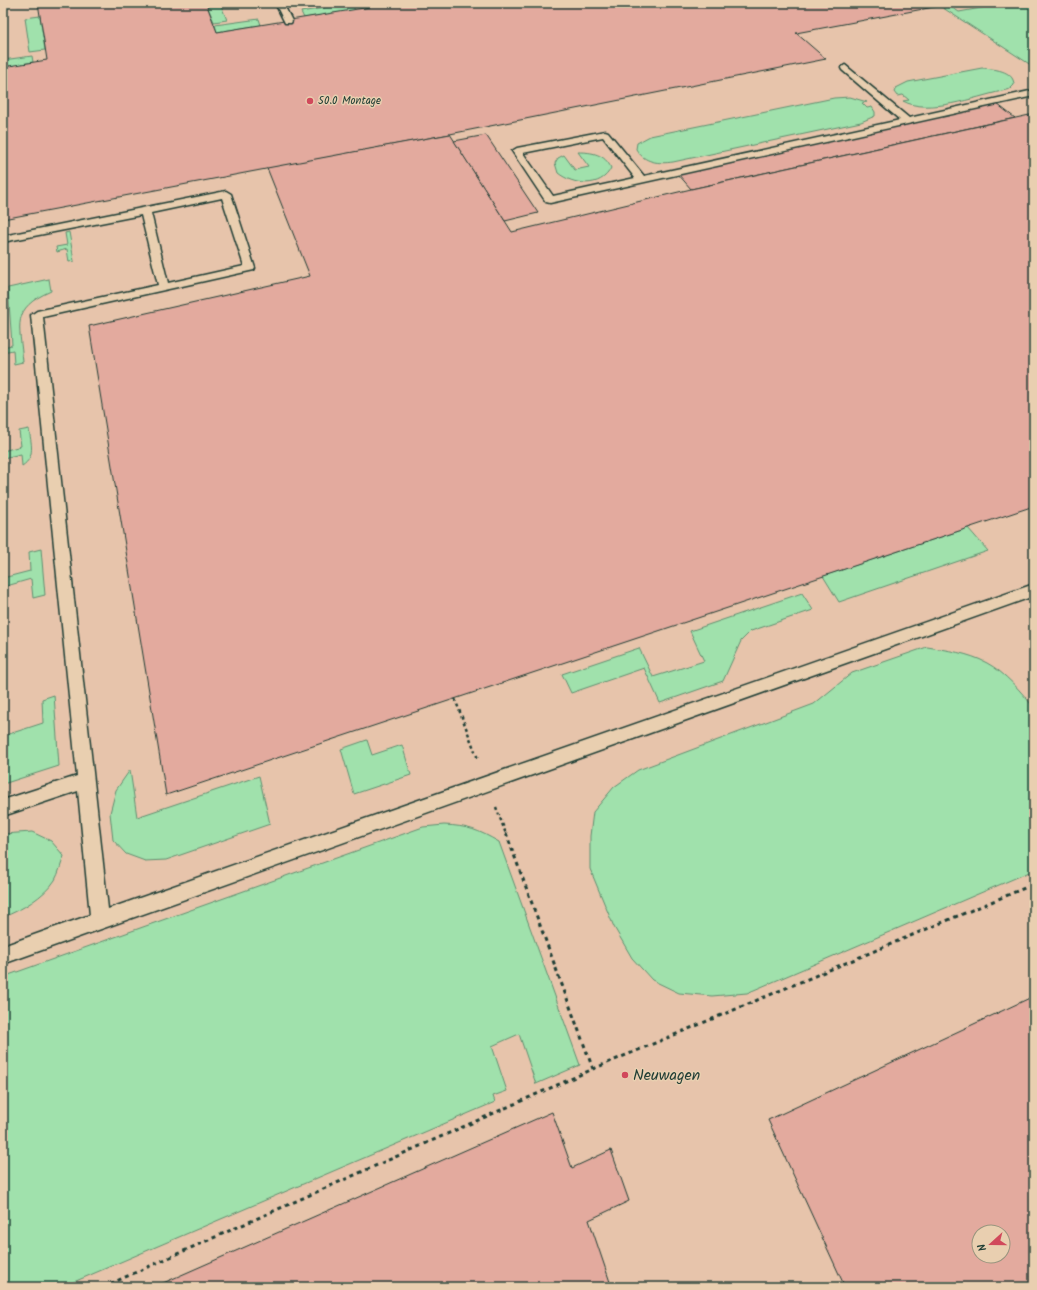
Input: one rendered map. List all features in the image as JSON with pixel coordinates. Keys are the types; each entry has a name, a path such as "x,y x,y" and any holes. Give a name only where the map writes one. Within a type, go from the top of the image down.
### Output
{"lane":[{"path":"279,3 288,21"},
{"path":"845,68 907,121"},
{"path":"642,180 605,134 517,151 550,200 642,180 1034,93"},
{"path":"3,239 226,194 250,268 37,315 100,920"},
{"path":"145,210 164,287"},
{"path":"3,955 1034,590"},
{"path":"3,808 86,781"}],"path":[{"path":"455,699 594,1069"},
{"path":"103,1287 594,1069 1034,884"}],"shaded area":[{"path":"3,3 1034,3 1034,1287 3,1287"}],"green space":[{"path":"206,3 220,3 227,20 214,22"},
{"path":"351,3 355,10 304,18 301,12"},
{"path":"1002,3 1034,3 1034,67 940,6 947,4 959,12 1003,4"},
{"path":"40,16 45,50 30,52 25,18"},
{"path":"259,19 261,25 217,32 215,25"},
{"path":"32,56 33,62 3,67 3,60"},
{"path":"982,68 1007,73 1011,76 1014,85 1010,89 952,104 938,106 913,105 903,101 909,100 903,95 897,96 894,92 896,88 908,82"},
{"path":"850,97 867,102 862,103 867,108 872,107 875,112 875,116 861,122 673,162 652,162 639,154 636,149 637,143 650,136 834,98"},
{"path":"578,152 598,155 608,163 611,168 601,179 586,183 571,180 558,173 555,163 558,158 564,155 575,170 589,167"},
{"path":"69,232 74,261 69,262 67,249 57,252 56,247 67,245 65,233"},
{"path":"49,279 51,291 29,304 20,319 20,338 23,362 14,364 13,350 3,352 3,347 12,345 8,288"},
{"path":"29,429 32,449 26,462 22,466 21,454 3,458 3,451 21,446 19,431"},
{"path":"968,528 988,551 839,602 823,576"},
{"path":"41,549 45,595 33,598 31,579 3,587 3,578 30,571 29,552"},
{"path":"802,593 813,610 751,631 741,641 723,681 660,703 644,668 571,693 562,674 639,648 653,677 704,661 690,631"},
{"path":"927,647 965,654 987,663 1012,683 1034,708 1034,870 747,993 712,996 679,993 652,980 632,958 614,927 590,869 590,836 593,812 614,787 638,770 814,704 852,673"},
{"path":"54,695 59,766 3,784 3,736 43,723 42,699"},
{"path":"367,740 372,755 402,745 411,775 354,794 341,749"},
{"path":"130,770 137,817 259,776 270,824 166,860 145,861 126,854 113,840 110,813 116,790"},
{"path":"444,825 473,829 499,842 580,1065 536,1084 519,1034 492,1046 507,1091 493,1096 495,1102 62,1287 3,1287 3,977 423,827"},
{"path":"32,832 51,841 64,856 58,874 51,886 39,897 17,911 3,917 3,834"}],"building":[{"name":"50.0 Montage","path":"38,3 206,3 217,32 370,7 367,3 955,3 796,33 826,59 450,134 3,219 3,67 47,60"},
{"path":"997,104 1015,118 691,189 678,174"},
{"path":"1034,114 1034,506 166,795 89,326 310,276 267,168 450,134 512,232 691,189"},
{"path":"486,135 538,213 505,221 454,141"},
{"path":"1034,996 1034,1287 845,1287 768,1120"},
{"path":"552,1112 572,1168 611,1150 629,1201 589,1220 611,1285 607,1287 154,1287"}],"place":[{"name":"50.0 Montage","path":"310,101"},
{"name":"Neuwagen","path":"625,1075"}]}
